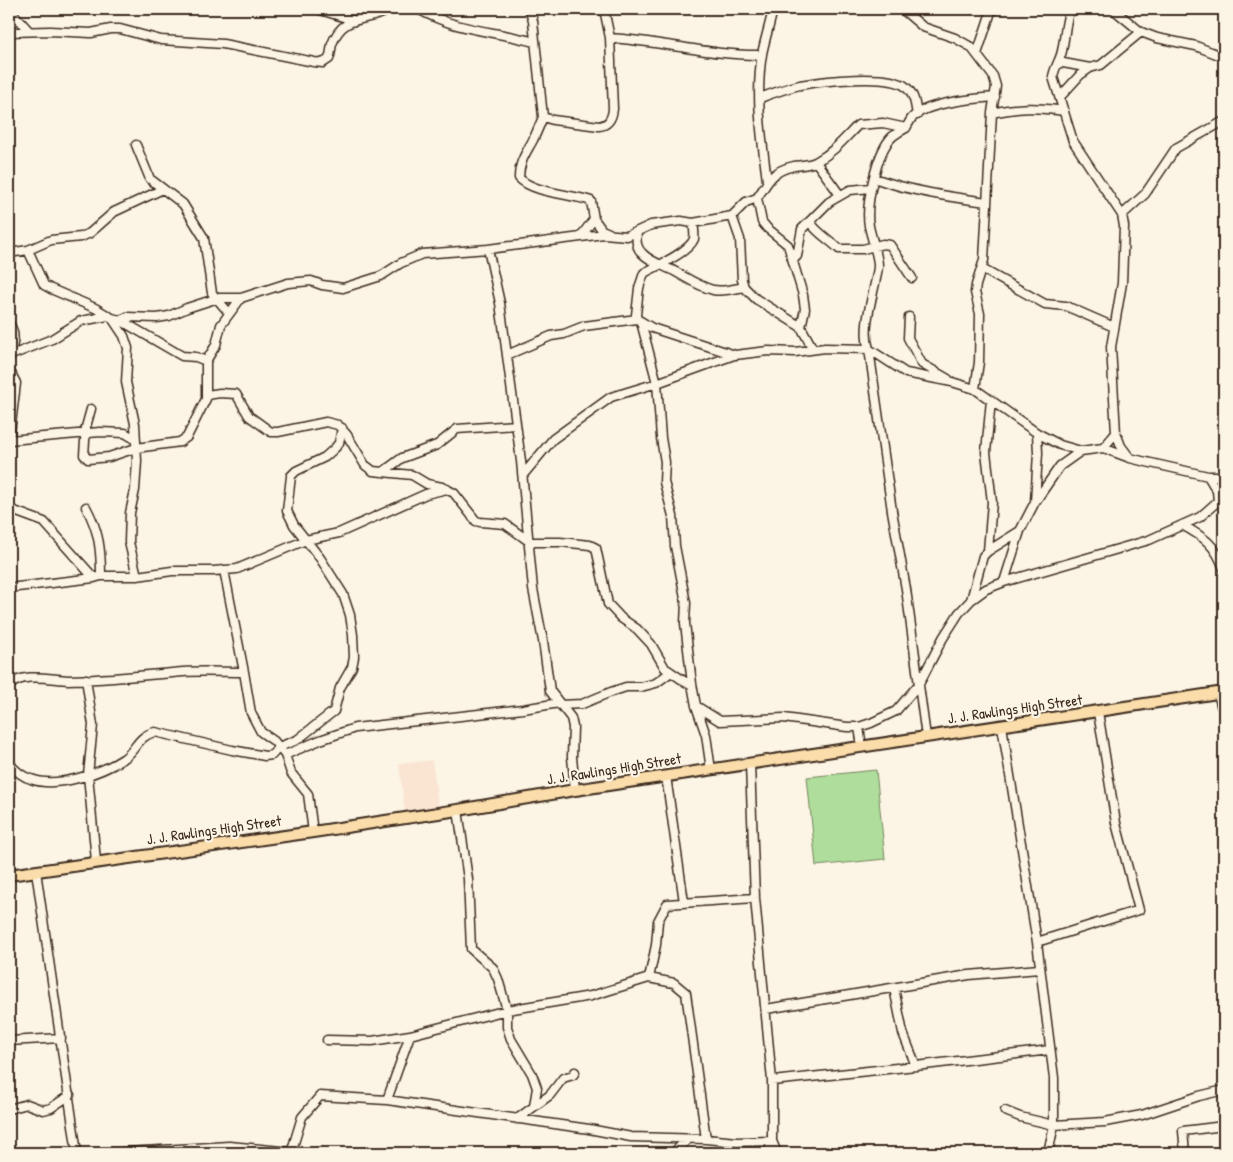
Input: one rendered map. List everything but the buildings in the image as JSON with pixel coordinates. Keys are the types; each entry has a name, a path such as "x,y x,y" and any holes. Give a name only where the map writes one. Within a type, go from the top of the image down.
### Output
{"main road":[{"name":"J. J. Rawlings High Street","path":"9,874 313,832 666,776 1221,693"}],"street":[{"path":"9,9 29,31"},
{"path":"317,9 353,20"},
{"path":"9,32 90,33 120,29 161,40 223,44 314,62 323,62 329,59 332,44 343,27 353,20 377,15 391,9"},
{"path":"418,9 457,27 534,42"},
{"path":"530,9 543,117 534,140 522,160 519,169 520,178 524,182 541,188 592,201 594,219 602,230 611,234"},
{"path":"543,117 599,126 606,124 611,119 613,109 610,38 604,9"},
{"path":"767,182 759,126 762,55 773,9"},
{"path":"902,9 923,27 955,38 972,47 993,76 996,86 996,97 992,113 991,160 984,260 975,292 980,314 979,362 975,389"},
{"path":"977,54 991,12 994,9"},
{"path":"1069,9 1062,54 1054,70 1053,78 1073,141 1122,215 1124,226 1122,283 1111,347 1116,433 1121,446 1130,458"},
{"path":"1113,9 1141,32 1157,38 1196,46 1224,57"},
{"path":"1060,97 1080,75 1105,61 1141,32"},
{"path":"610,38 634,39 737,55 762,55"},
{"path":"1058,62 1090,68"},
{"path":"760,98 800,85 879,78 905,85 914,97 917,115"},
{"path":"926,737 906,589 892,511 869,349 865,336 878,266 869,224 872,188 876,167 887,144 893,136 906,128 913,117 930,108 957,100 996,97"},
{"path":"992,113 1012,108 1037,107 1064,111"},
{"path":"1122,215 1145,194 1176,148 1224,122"},
{"path":"120,320 127,317 157,318 169,316 218,298 241,298 303,280 343,288 381,276 401,263 422,254 488,249 581,236 611,234 627,236 651,225 681,221 693,223 732,216 746,202 757,198 767,182 777,172 816,162 836,149 858,125 883,123 906,128"},
{"path":"136,145 147,175 183,204 204,238 212,293 229,313"},
{"path":"764,162 777,172"},
{"path":"816,162 840,195"},
{"path":"874,178 930,193 987,202"},
{"path":"793,260 797,256 802,229 829,202 850,190 872,188"},
{"path":"9,253 28,250 51,240 81,237 90,233 114,212 163,189"},
{"path":"757,198 762,222 788,245 803,295 805,309 801,327"},
{"path":"732,216 740,239 744,288 756,299 801,327 813,349"},
{"path":"581,236 594,219"},
{"path":"810,222 814,228 839,249 863,249 883,244 890,246 912,278"},
{"path":"693,223 695,235 693,242 684,252 644,273 639,288 639,320 657,383 661,438 665,462 664,482 674,516 675,546 686,604 685,623 692,684 696,706 706,735 711,770"},
{"path":"637,232 636,244 642,254 696,284 724,291 744,288"},
{"path":"488,249 500,303 523,474 533,589 550,691 571,718 573,727 572,756 575,790"},
{"path":"28,250 44,284 110,317 120,320 182,356 196,356 206,361"},
{"path":"982,269 1045,304 1066,306 1114,327"},
{"path":"91,409 84,455 88,460 109,457 136,448 180,442 193,426 207,396 206,361 216,344 221,325 241,298"},
{"path":"9,357 52,339 81,321 110,317"},
{"path":"110,317 124,336 128,348 126,382 135,424 137,461 135,490 130,513 129,542 137,576"},
{"path":"909,317 908,338 922,364 952,382"},
{"path":"507,355 551,336 564,334 584,326 639,320 652,328 735,355"},
{"path":"9,323 14,332 13,346 9,357"},
{"path":"523,474 553,439 611,397 735,355 768,351 795,352 813,349 869,349 906,372 975,389 1037,433 1060,445 1082,451 1103,448 1130,458 1208,476 1224,476"},
{"path":"920,376 922,364"},
{"path":"9,369 16,384 9,440 100,432 125,433 135,439"},
{"path":"207,396 220,393 236,394 248,416 271,432 326,422 334,423 342,428 365,465 373,471 412,475 427,484 442,486 454,493 476,520 482,523 505,524 530,542 560,542 590,545 596,548 608,604 651,644 665,668 687,683 692,684"},
{"path":"988,551 992,502 986,452 991,400"},
{"path":"383,472 402,458 437,445 457,429 516,425"},
{"path":"10,766 30,779 49,782 72,780 88,775 125,758 147,734 155,732 232,750 265,756 272,755 279,748 297,740 334,711 340,688 352,667 353,635 350,615 343,594 320,558 294,525 287,511 291,476 296,471 325,457 339,442 342,428"},
{"path":"1035,502 1038,453 1037,433"},
{"path":"1103,448 1116,433"},
{"path":"339,442 351,443"},
{"path":"1004,582 1020,530 1035,502 1060,466 1082,451"},
{"path":"696,706 720,721 784,718 847,727 859,727 871,723 896,711 920,684 943,638 970,600 986,589 1004,582 1149,540 1200,517 1218,501 1217,491 1208,476"},
{"path":"9,588 98,577 137,576 172,571 237,568 306,540 339,533 426,494 447,489"},
{"path":"86,507 94,523 101,553 98,577"},
{"path":"9,509 44,522 98,577"},
{"path":"1182,525 1204,537 1216,550 1224,569"},
{"path":"970,600 980,563 988,551 1020,530"},
{"path":"224,570 251,714 261,732 274,741 284,755 291,773 308,794 313,832"},
{"path":"9,686 13,681 28,677 86,679 150,676 184,672 244,672"},
{"path":"284,755 355,728 559,704 582,704 626,687 641,687 656,683 671,672"},
{"path":"86,679 93,725 88,775 96,861"},
{"path":"1221,693 1224,717"},
{"path":"1037,942 1139,910 1116,823 1098,712"},
{"path":"1002,726 1037,942 1054,1087 1054,1125 1048,1153"},
{"path":"859,727 862,747"},
{"path":"750,764 755,898 772,1080 772,1141 768,1153"},
{"path":"666,776 684,902"},
{"path":"458,810 468,879 471,949 492,968 498,979 507,1010 507,1027 511,1039 532,1074 537,1088 534,1106"},
{"path":"36,871 77,1153"},
{"path":"649,978 656,945 658,921 667,904 755,898"},
{"path":"766,1009 969,975 1039,969"},
{"path":"327,1040 372,1041 410,1035 507,1010 591,996 649,978 674,983 686,993 706,1139"},
{"path":"894,988 903,1033 916,1066"},
{"path":"387,1100 410,1035"},
{"path":"9,1041 61,1038"},
{"path":"772,1080 916,1066 1050,1050"},
{"path":"517,1119 550,1096 563,1078 574,1075 575,1072"},
{"path":"537,1088 550,1096"},
{"path":"1005,1111 1020,1117 1054,1125 1105,1122 1142,1115 1199,1096 1224,1090"},
{"path":"9,1109 27,1104 43,1110 51,1108 70,1095"},
{"path":"110,1153 229,1146 291,1153 302,1117 320,1096 387,1100 590,1129 630,1137 686,1140 706,1139 737,1142 772,1141"},
{"path":"1185,1153 1183,1131 1224,1126"},
{"path":"672,1153 686,1140"},
{"path":"772,1141 777,1153"}],"shaded area":[{"path":"432,760 439,809 405,813 399,764"}],"green space":[{"path":"876,770 885,859 816,866 807,777"}]}
